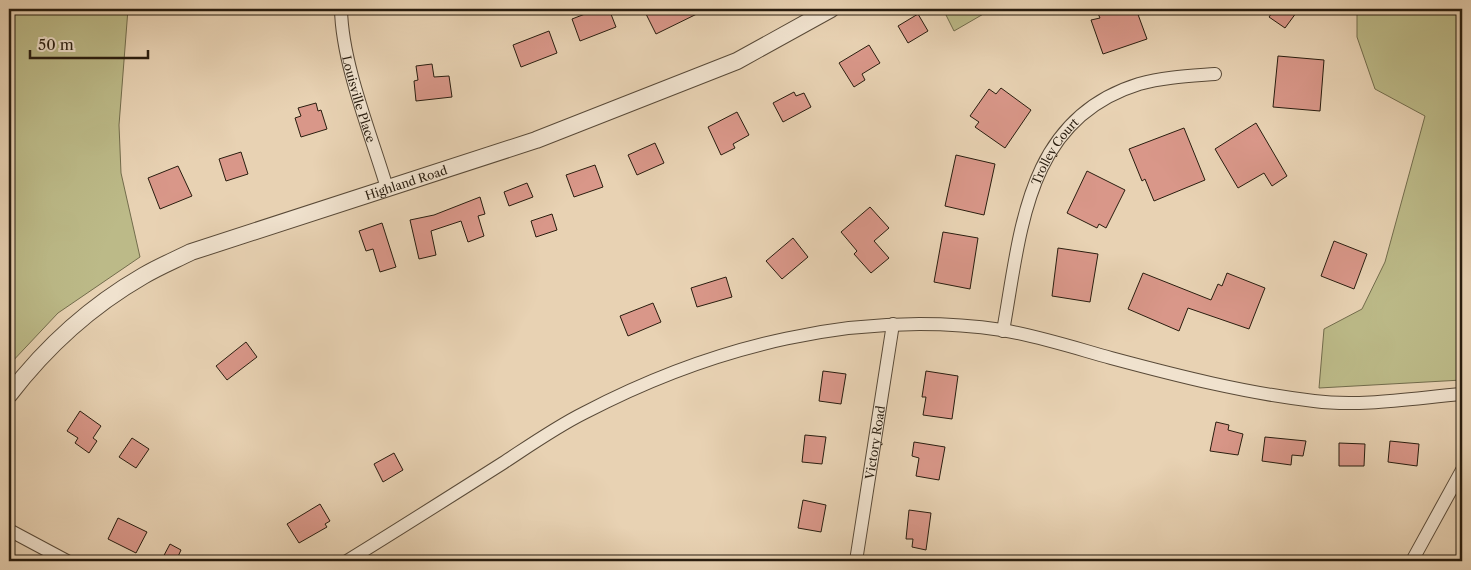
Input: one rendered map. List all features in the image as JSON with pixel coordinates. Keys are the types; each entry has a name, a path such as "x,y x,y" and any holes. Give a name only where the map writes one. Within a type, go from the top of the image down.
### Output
{"street":[{"name":"Louisville Place","path":"341,9 342,33 348,60 387,188"},
{"name":"Highland Road","path":"9,395 32,366 75,325 144,275 191,252 536,140 737,61 831,9"},
{"name":"Trolley Court","path":"1003,330 1025,208 1034,182 1063,134 1089,111 1112,95 1139,84 1169,77 1214,74"},
{"path":"347,561 580,415 624,393 729,352 787,337 893,324 924,324 1003,330 1216,384 1300,399 1352,402 1462,394"},
{"name":"Victory Road","path":"856,561 893,324"},
{"path":"1412,561 1462,470"},
{"path":"9,530 67,561"}],"shaded area":[{"path":"9,9 128,9 119,125 121,173 140,257 58,313 9,365"},
{"path":"943,9 992,9 954,31"},
{"path":"1357,9 1462,9 1462,380 1319,388 1324,329 1362,309 1385,262 1425,116 1375,89 1357,37"}],"building":[{"path":"598,9 609,9 616,27 580,41 572,19"},
{"path":"657,9 707,9 656,34 646,14"},
{"path":"1096,9 1136,9 1147,39 1103,54 1091,20 1100,18"},
{"path":"1275,9 1299,9 1285,28 1269,17"},
{"path":"918,14 928,31 908,43 898,26"},
{"path":"549,31 557,53 521,67 513,45"},
{"path":"869,45 880,63 862,74 865,80 854,87 839,63"},
{"path":"1278,56 1324,60 1320,111 1273,107"},
{"path":"432,64 434,77 449,76 452,97 416,101 414,81 418,80 416,66"},
{"path":"1001,88 1031,110 1005,148 975,127 979,122 970,116 989,89 996,94"},
{"path":"794,92 796,96 804,93 811,107 783,122 773,103"},
{"path":"316,103 318,111 321,110 327,129 301,137 295,118 301,116 298,108"},
{"path":"737,112 749,135 733,144 735,148 721,155 708,127"},
{"path":"1256,123 1287,176 1272,186 1264,173 1238,188 1215,149"},
{"path":"1184,128 1205,180 1154,201 1145,179 1142,181 1129,149"},
{"path":"655,143 664,163 637,175 628,155"},
{"path":"241,152 248,174 226,181 219,159"},
{"path":"956,155 995,164 984,215 945,206"},
{"path":"595,165 603,187 574,197 566,175"},
{"path":"178,166 192,196 160,209 148,178"},
{"path":"1087,171 1125,190 1106,228 1099,224 1097,228 1067,213"},
{"path":"527,183 533,197 509,206 504,192"},
{"path":"480,197 485,214 478,216 484,236 468,242 461,221 431,231 436,255 419,259 410,220 434,215"},
{"path":"870,207 889,228 874,241 889,258 871,273 854,254 857,251 841,232"},
{"path":"552,214 557,230 536,237 531,221"},
{"path":"382,223 396,267 380,272 373,249 366,251 359,231"},
{"path":"943,232 978,238 970,289 934,282"},
{"path":"793,238 808,257 782,279 766,261"},
{"path":"1334,241 1367,254 1354,289 1321,276"},
{"path":"1058,248 1098,254 1090,302 1052,296"},
{"path":"1143,273 1211,300 1218,284 1222,286 1227,273 1265,288 1249,329 1188,308 1179,331 1128,309"},
{"path":"726,277 732,297 697,307 691,288"},
{"path":"653,303 661,322 628,336 620,316"},
{"path":"246,342 257,357 227,380 216,366"},
{"path":"823,371 846,374 841,404 819,401"},
{"path":"926,371 958,376 952,419 923,415 926,397 922,397"},
{"path":"80,411 101,426 93,438 97,441 89,453 75,443 78,438 67,431"},
{"path":"1216,422 1229,425 1228,430 1243,434 1238,455 1210,451"},
{"path":"805,435 826,437 822,464 802,462"},
{"path":"1265,437 1306,441 1303,456 1292,455 1291,465 1262,461"},
{"path":"132,438 149,449 136,468 119,457"},
{"path":"1390,441 1419,444 1417,466 1388,462"},
{"path":"914,442 945,447 939,480 916,476 919,458 912,456"},
{"path":"1339,443 1365,444 1364,466 1339,466"},
{"path":"394,453 403,470 383,482 374,464"},
{"path":"803,500 826,505 821,532 798,528"},
{"path":"320,504 330,521 325,524 327,527 299,543 287,524"},
{"path":"909,510 931,513 926,550 912,547 913,539 906,539"},
{"path":"118,518 147,532 136,553 108,539"},
{"path":"170,544 181,550 176,561 161,561"}]}
